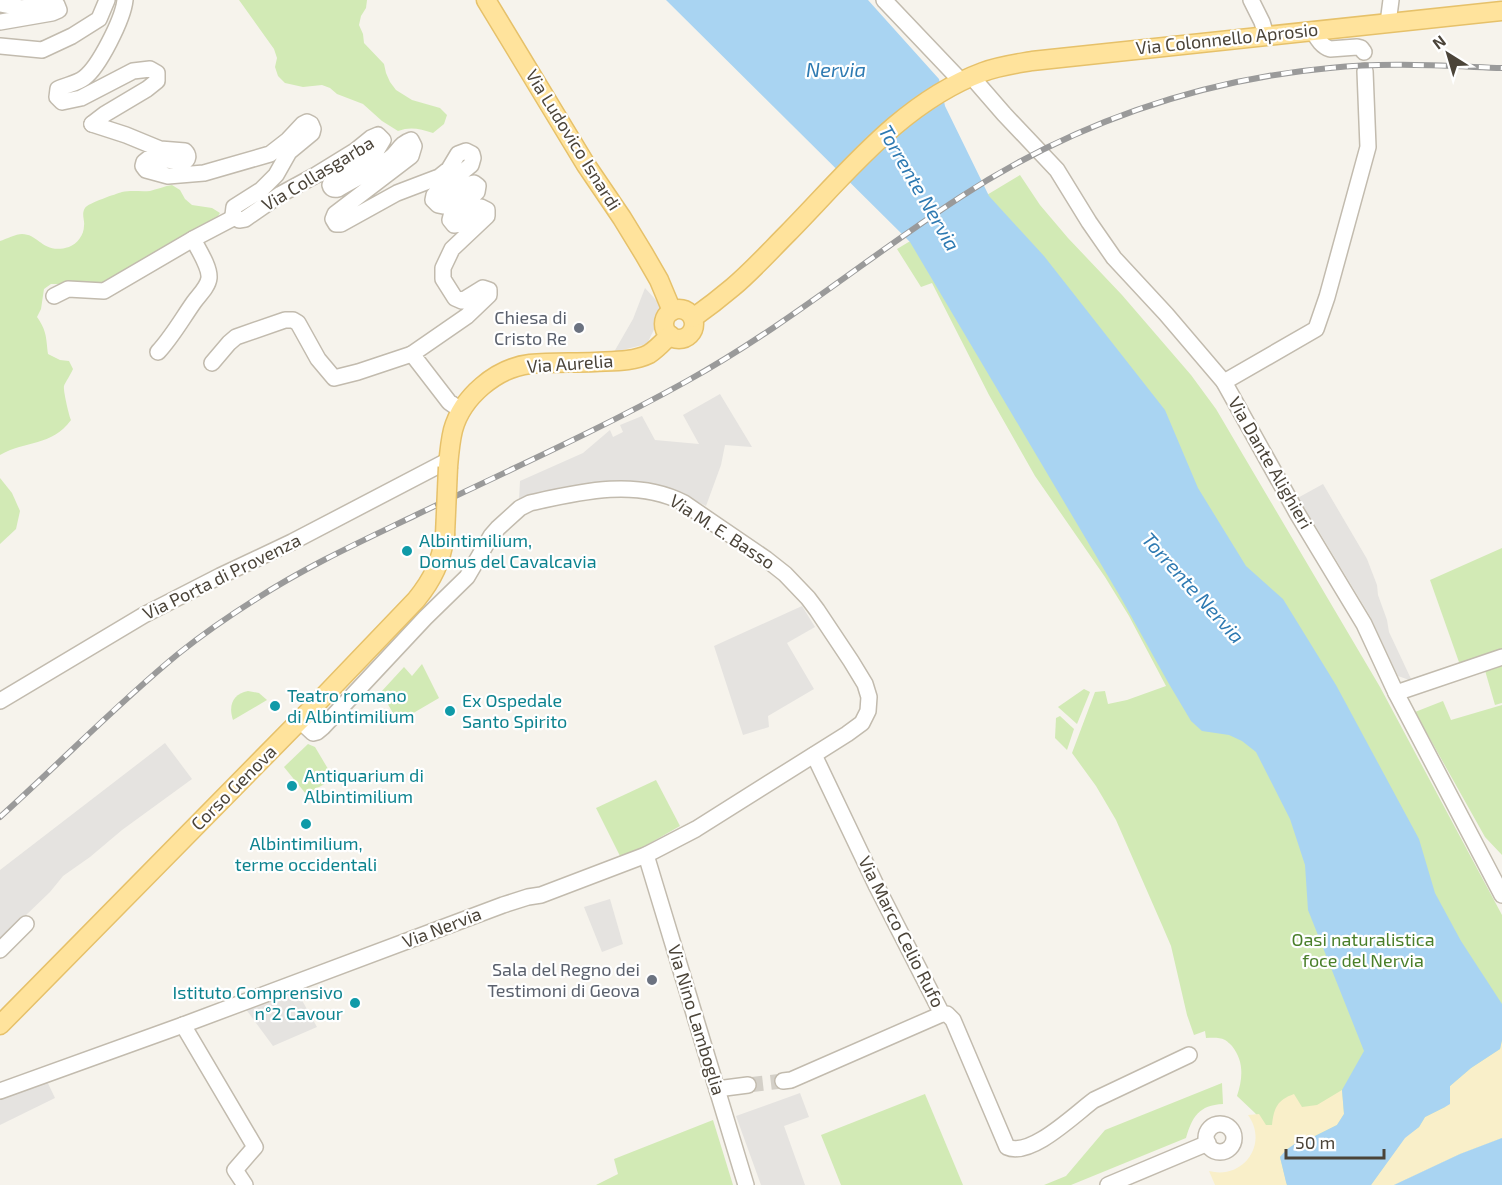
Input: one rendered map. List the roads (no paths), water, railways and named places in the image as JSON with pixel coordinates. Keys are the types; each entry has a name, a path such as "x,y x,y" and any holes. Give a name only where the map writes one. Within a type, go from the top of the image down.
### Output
{"main road":[{"name":"Via Ludovico Isnardi","path":"486,0 586,165 622,218 659,280 683,313"},
{"name":"Via Colonnello Aprosio","path":"962,81 999,67 1032,61 1502,11"},
{"path":"683,313 694,328 688,336 679,338 670,335 665,327 666,318 683,313 735,285 893,127 928,99 962,81"},
{"name":"Via Aurelia","path":"445,536 448,463 453,430 462,411 484,385 496,376 528,364 620,361 636,358 650,353 670,335"},
{"name":"Corso Genova","path":"0,1025 300,721 426,588 439,563 445,536"}],"street":[{"path":"0,46 42,50 72,36 99,19 107,0"},
{"name":"Via Collasgarba","path":"125,0 123,11 100,59 84,78 58,89 57,97 62,102 81,98 133,71 150,69 155,71 158,75 157,81 92,124 160,149 183,151 188,154 188,159 183,162 147,158 143,164 146,170 168,176 204,173 270,154 303,124 307,122 312,125 312,133 289,152 276,175 261,190 234,207 235,217"},
{"name":"Via Dante Alighieri","path":"884,0 962,81 1004,114 1057,170 1114,258 1224,382 1297,513 1364,624 1396,693 1502,895"},
{"path":"1251,0 1266,35"},
{"path":"1388,23 1391,0"},
{"path":"0,4 22,8 52,2 59,10 0,22"},
{"path":"1312,30 1320,42 1330,49 1357,47 1364,52"},
{"path":"1224,382 1316,329 1368,147 1365,70"},
{"name":"Via Collasgarba","path":"54,296 68,289 104,291 235,217 244,219 280,194 316,175 378,135 382,140 377,150 332,180 331,188 338,189 368,172 393,157 404,143 411,140 414,146 411,156 334,216 333,221 336,224 341,224 397,193 439,177 449,169 458,154 466,151 472,154 471,165 434,195 433,200 438,206 443,206 470,184 475,184 478,186 476,194 451,216 450,220 454,225 460,224 482,207 487,210 487,216 452,249 443,268 443,279 455,298 462,301 483,288 490,292 467,316 412,354 334,378 318,358 298,323 293,320 285,320 236,337 212,363"},
{"path":"158,352 204,289 209,278 207,267 193,239"},
{"path":"412,354 449,402 462,411"},
{"name":"Via Porta di Provenza","path":"0,701 144,615 448,463"},
{"name":"Via M. E. Basso","path":"300,721 313,733 323,727 425,618 467,577 490,536 520,508 530,503 576,493 618,489 651,491 684,503 766,558 784,574 808,598 865,684 869,697 868,711 862,723"},
{"path":"1396,693 1502,657"},
{"name":"Via Nervia","path":"0,1091 503,905 541,895 646,855 696,829 862,723"},
{"name":"Via Marco Celio Rufo","path":"814,755 876,885 942,1014 946,1014 953,1020 1007,1147 1019,1149 1054,1133 1094,1100 1189,1055"},
{"name":"Via Nino Lamboglia","path":"646,855 746,1185"},
{"path":"0,951 26,924"},
{"path":"783,1082 942,1014"},
{"path":"183,1025 255,1147 235,1170 245,1185"},
{"path":"717,1089 748,1085"},
{"path":"1108,1185 1208,1143"}],"water":[{"path":"666,0 868,0 939,79 945,106 989,196 1044,256 1165,410 1198,488 1246,566 1283,599 1336,685 1419,839 1435,893 1461,941 1502,1004 1500,1049 1471,1068 1450,1086 1450,1104 1425,1117 1419,1127 1405,1138 1371,1185 1287,1185 1286,1182 1280,1157 1296,1143 1337,1125 1344,1114 1342,1090 1364,1051 1308,910 1305,865 1290,819 1256,752 1242,741 1229,735 1202,731 1191,721 1121,598 910,242"},
{"path":"1502,1138 1502,1185 1394,1185 1460,1154"}],"tunnel":[{"path":"748,1085 783,1081"}],"railway":[{"path":"0,817 155,673 197,639 246,605 335,554 587,433 687,381 791,316 959,198 1045,149 1136,110 1183,95 1280,74 1373,65 1502,68"}],"place":[{"name":"Chiesa di Cristo Re","path":"579,328"},
{"name":"Albintimilium, Domus del Cavalcavia","path":"407,551"},
{"name":"Teatro romano di Albintimilium","path":"275,706"},
{"name":"Ex Ospedale Santo Spirito","path":"450,711"},
{"name":"Antiquarium di Albintimilium","path":"292,786"},
{"name":"Albintimilium, terme occidentali","path":"306,824"},
{"name":"Sala del Regno dei Testimoni di Geova","path":"652,980"},
{"name":"Istituto Comprensivo n°2 Cavour","path":"355,1003"}],"water label":[{"name":"Nervia","path":"836,70"},
{"name":"Torrente Nervia","path":"919,188"},
{"name":"Torrente Nervia","path":"1193,588"}],"park label":[{"name":"Oasi naturalistica foce del Nervia","path":"1363,950"}]}
